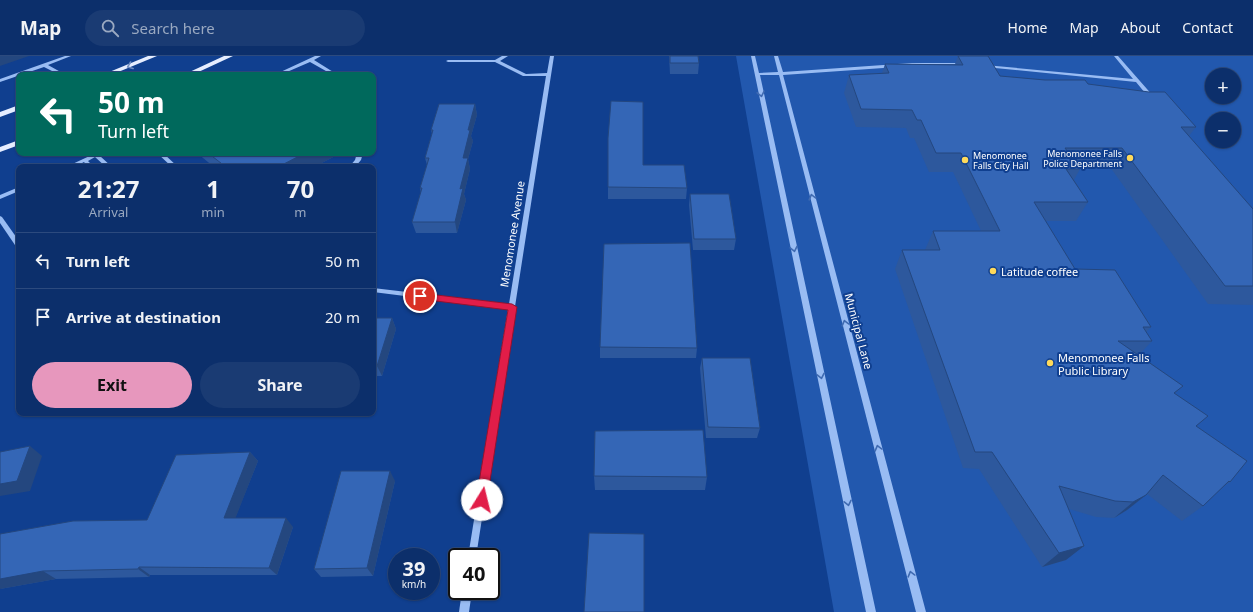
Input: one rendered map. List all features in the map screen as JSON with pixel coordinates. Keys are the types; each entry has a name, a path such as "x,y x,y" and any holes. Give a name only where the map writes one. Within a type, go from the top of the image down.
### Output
{"main road":[{"path":"113,72 154,56"},
{"path":"193,72 232,56"},
{"path":"0,114 16,108"},
{"path":"0,150 16,143"}],"street":[{"path":"25,72 69,56"},
{"path":"284,72 319,56"},
{"path":"496,61 506,56"},
{"name":"Menomonee Avenue","path":"473,548 552,56"},
{"path":"753,56 871,612"},
{"name":"Municipal Lane","path":"776,56 921,612"},
{"path":"1116,56 1157,104"},
{"path":"310,60 331,72"},
{"path":"448,61 496,61 525,74 549,74"},
{"path":"757,74 819,72 896,64 967,65"},
{"path":"44,65 58,72"},
{"path":"983,65 1137,81"},
{"path":"0,81 16,75"},
{"path":"76,164 94,156"},
{"path":"101,156 107,164"},
{"path":"163,156 172,164"},
{"path":"85,160 88,164"},
{"path":"0,198 16,190"},
{"path":"0,218 16,242"},
{"path":"376,290 512,307"},
{"path":"464,612 466,600"}],"shaded area":[{"path":"736,56 1253,56 1253,612 834,612"}],"building":[{"path":"670,56 698,56 699,63 670,63"},
{"path":"958,56 988,56 1000,76 1045,80 1085,80 1088,84 1149,92 1165,92 1196,127 1181,127 1253,209 1253,286 1225,286 1122,148 1065,148 1080,169 1066,169 1088,202 1034,202 1075,269 1115,270 1151,327 1143,327 1152,341 1118,341 1183,386 1174,393 1208,416 1196,426 1247,461 1230,482 1229,481 1203,506 1163,475 1146,495 1133,502 1115,501 1059,486 1084,546 1059,553 992,452 975,452 902,250 940,250 933,231 1000,231 961,153 936,153 921,120 917,120 912,110 861,109 849,75 889,73 885,64 963,65"},
{"path":"611,101 643,102 643,165 684,165 687,188 608,187 608,138"},
{"path":"439,104 475,104 463,158 468,158 460,189 463,188 455,222 412,222 429,158 425,158 433,130 431,130"},
{"path":"212,156 299,156 284,164 222,164"},
{"path":"690,194 729,194 736,239 694,239"},
{"path":"690,243 697,348 600,347 604,244"},
{"path":"376,318 392,318 377,366"},
{"path":"702,358 750,358 760,428 708,427"},
{"path":"703,430 707,477 594,476 595,431"},
{"path":"30,446 17,481 0,484 0,452"},
{"path":"250,452 224,518 286,518 269,568 139,567 138,569 43,571 0,579 0,534 73,521 147,520 176,455"},
{"path":"341,471 390,471 367,568 314,569"},
{"path":"589,533 644,534 644,612 584,612"}],"place":[{"name":"Menomonee Falls Police Department","path":"1130,158"},
{"name":"Menomonee Falls City Hall","path":"965,160"},
{"name":"Latitude coffee","path":"993,271"},
{"name":"Menomonee Falls Public Library","path":"1050,363"}],"route":[{"path":"420,296 512,307 482,500"}]}
